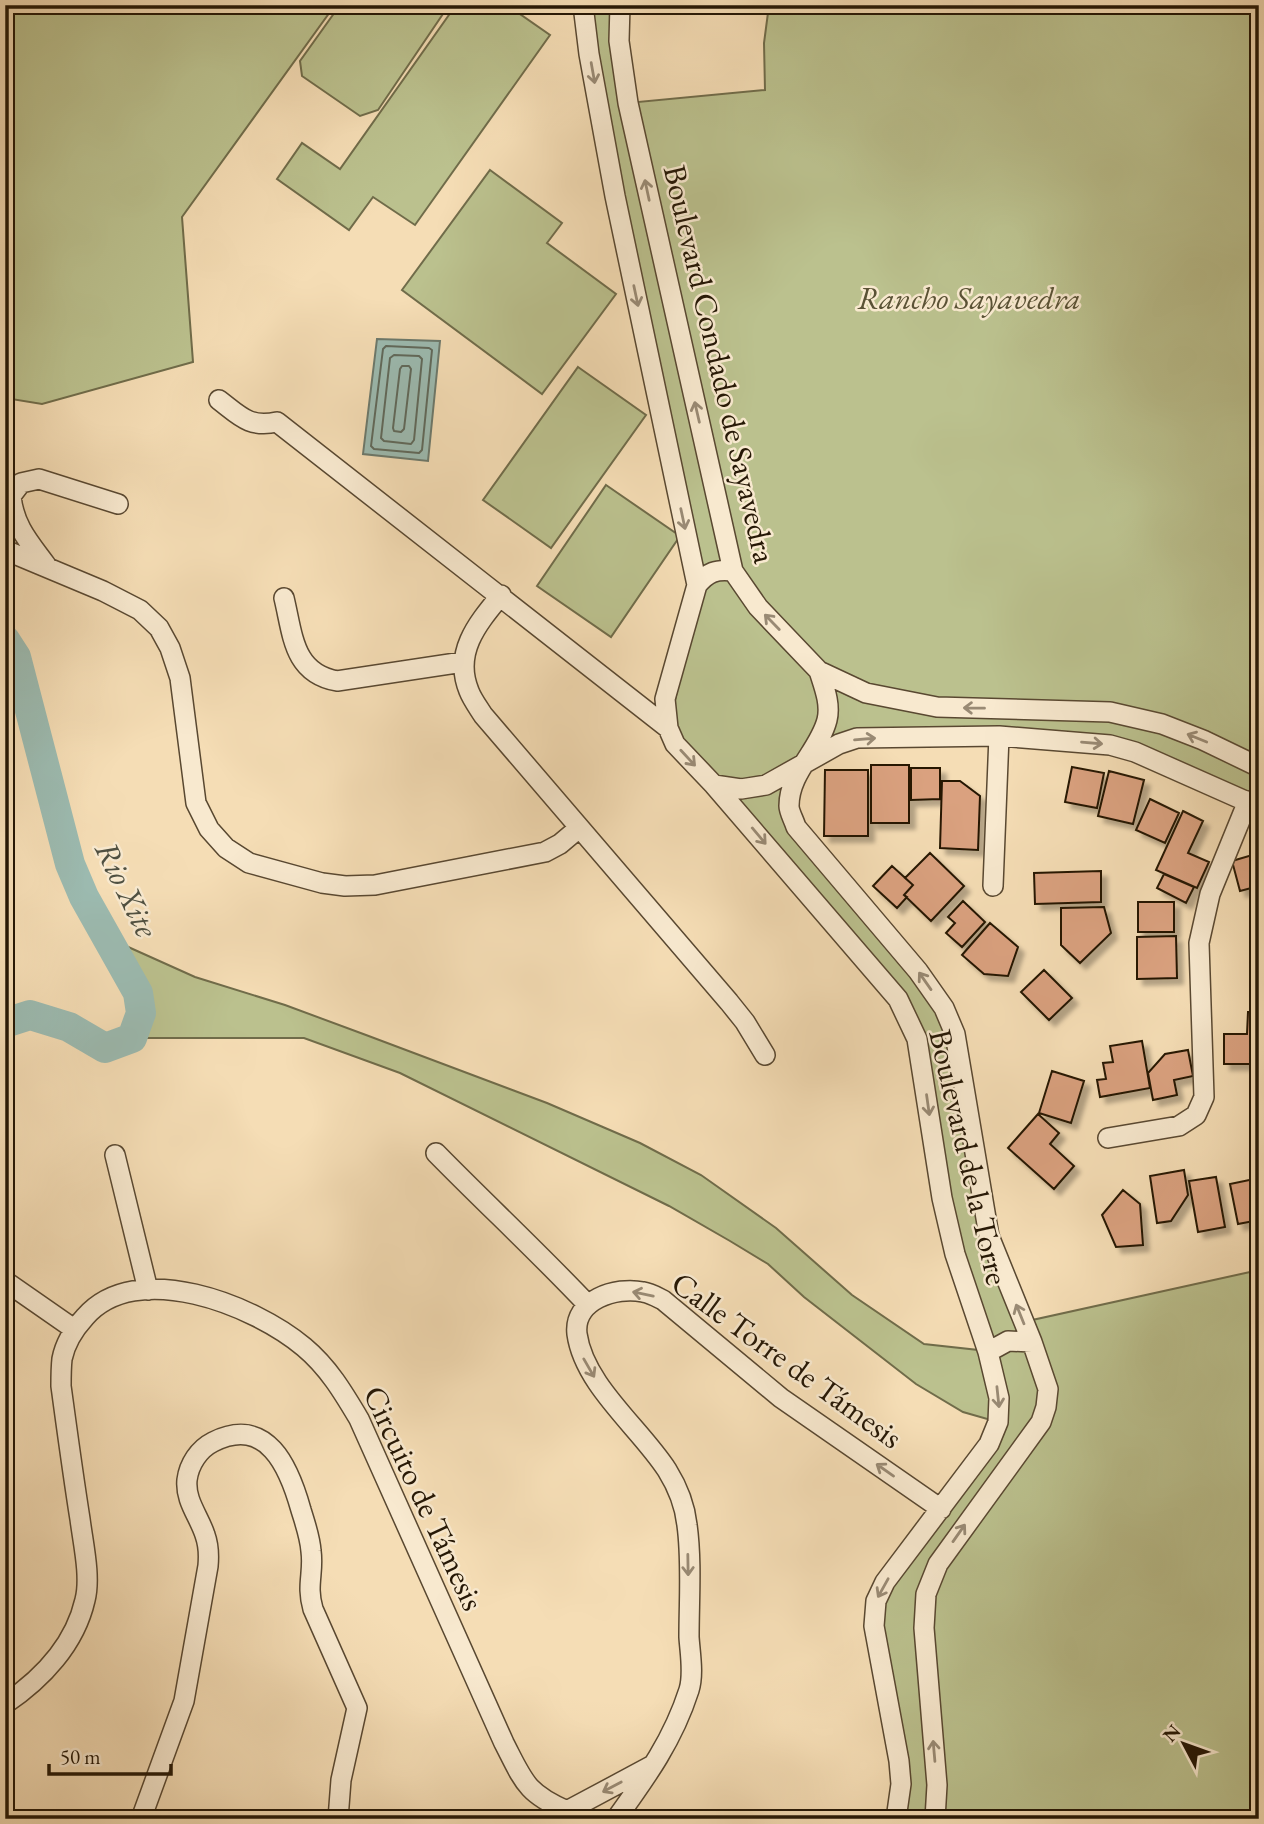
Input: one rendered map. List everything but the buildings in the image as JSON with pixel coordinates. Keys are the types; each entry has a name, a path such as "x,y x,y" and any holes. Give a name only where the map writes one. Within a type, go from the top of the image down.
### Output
{"street":[{"name":"Boulevard Condado de Sayavedra","path":"583,5 589,54 615,196 696,585 665,699 668,728"},
{"name":"Boulevard Condado de Sayavedra","path":"620,5 619,41 628,103 733,571 758,607 819,671 866,693 937,707 1110,712 1162,724 1259,767"},
{"path":"219,400 252,424 277,422 355,486 501,596 668,728 675,744 714,785 741,789 766,785 839,744 857,738 999,736 1110,745 1135,752 1253,804 1210,894 1199,943 1204,1097 1196,1115 1179,1126 1108,1138"},
{"path":"48,568 22,534 13,513 11,496 21,482 39,479 118,504"},
{"path":"5,550 140,610 159,628 170,648 180,678 196,803 209,829 226,848 249,863 322,883 345,886 375,885 545,852 560,844 579,828"},
{"path":"696,585 706,574 719,569 733,571"},
{"path":"501,596 478,622 468,641 463,663 468,691 483,715 729,1002 765,1055"},
{"path":"284,598 298,654 307,667 321,678 337,681 463,663"},
{"path":"802,764 827,720 828,700 819,671"},
{"path":"993,886 999,736"},
{"name":"Boulevard de la Torre","path":"802,764 793,785 789,807 796,827 918,971 944,1007 955,1034 989,1236 1048,1389 1041,1422 938,1564 926,1594 924,1628 937,1785 934,1819"},
{"name":"Boulevard de la Torre","path":"714,785 898,999 916,1039 942,1198 952,1242 988,1352 999,1398 999,1422 989,1444 885,1582 876,1601 874,1626 899,1761 901,1784 896,1819"},
{"path":"436,1153 587,1304 579,1319 577,1332 583,1357 594,1377 667,1470 680,1496 687,1524 690,1685 677,1724 657,1763 616,1819"},
{"path":"115,1155 148,1290"},
{"path":"5,1282 74,1329"},
{"name":"Circuito de Támesis","path":"5,1704 31,1687 53,1661 75,1630 86,1598 85,1559 61,1386 63,1358 74,1329 94,1306 124,1292 164,1289 237,1307 269,1322 304,1347 334,1377 359,1419 504,1744 524,1783 542,1800 569,1815"},
{"name":"Calle Torre de Támesis","path":"587,1304 600,1297 623,1291 643,1292 663,1300 781,1398 941,1509"},
{"path":"988,1352 1008,1341 1032,1342"},
{"path":"141,1819 184,1701 208,1566 209,1548 189,1502 187,1480 193,1461 206,1445 224,1437 245,1434 264,1441 282,1459 292,1479 312,1553 308,1592 357,1708 341,1780 338,1819"},
{"path":"569,1815 657,1763"}],"green space":[{"path":"5,5 335,5 182,217 193,362 42,404 5,398"},
{"path":"340,5 449,5 378,110 360,116 302,76 300,61"},
{"path":"456,5 507,5 550,35 415,225 373,197 349,230 277,179 302,143 340,169"},
{"name":"Rancho Sayavedra","path":"583,5 620,5 628,103 765,90 764,43 769,5 1259,5 1259,807 1135,752 857,738 803,762 787,807 944,1008 989,1236 1023,1322 1259,1270 1259,1819 896,1819 876,1601 998,1422 963,1412 916,1384 804,1297 768,1264 730,1241 669,1206 400,1073 304,1038 132,1038 141,1013 138,993 106,937 195,977 285,1005 366,1035 547,1103 640,1143 701,1175 776,1228 852,1295 924,1344 988,1351 955,1254 924,1076 898,999 670,727 697,585"},
{"path":"490,170 562,223 547,243 616,294 542,394 402,290"},
{"path":"578,367 646,415 551,548 483,500"},
{"path":"606,485 680,536 611,637 537,586"}],"water":[{"path":"377,339 440,341 428,461 363,454"}],"waterway":[{"name":"Rio Xite","path":"5,640 16,657 70,864 84,897 138,993 141,1013 132,1038 105,1048 69,1027 30,1015 5,1023"}]}
